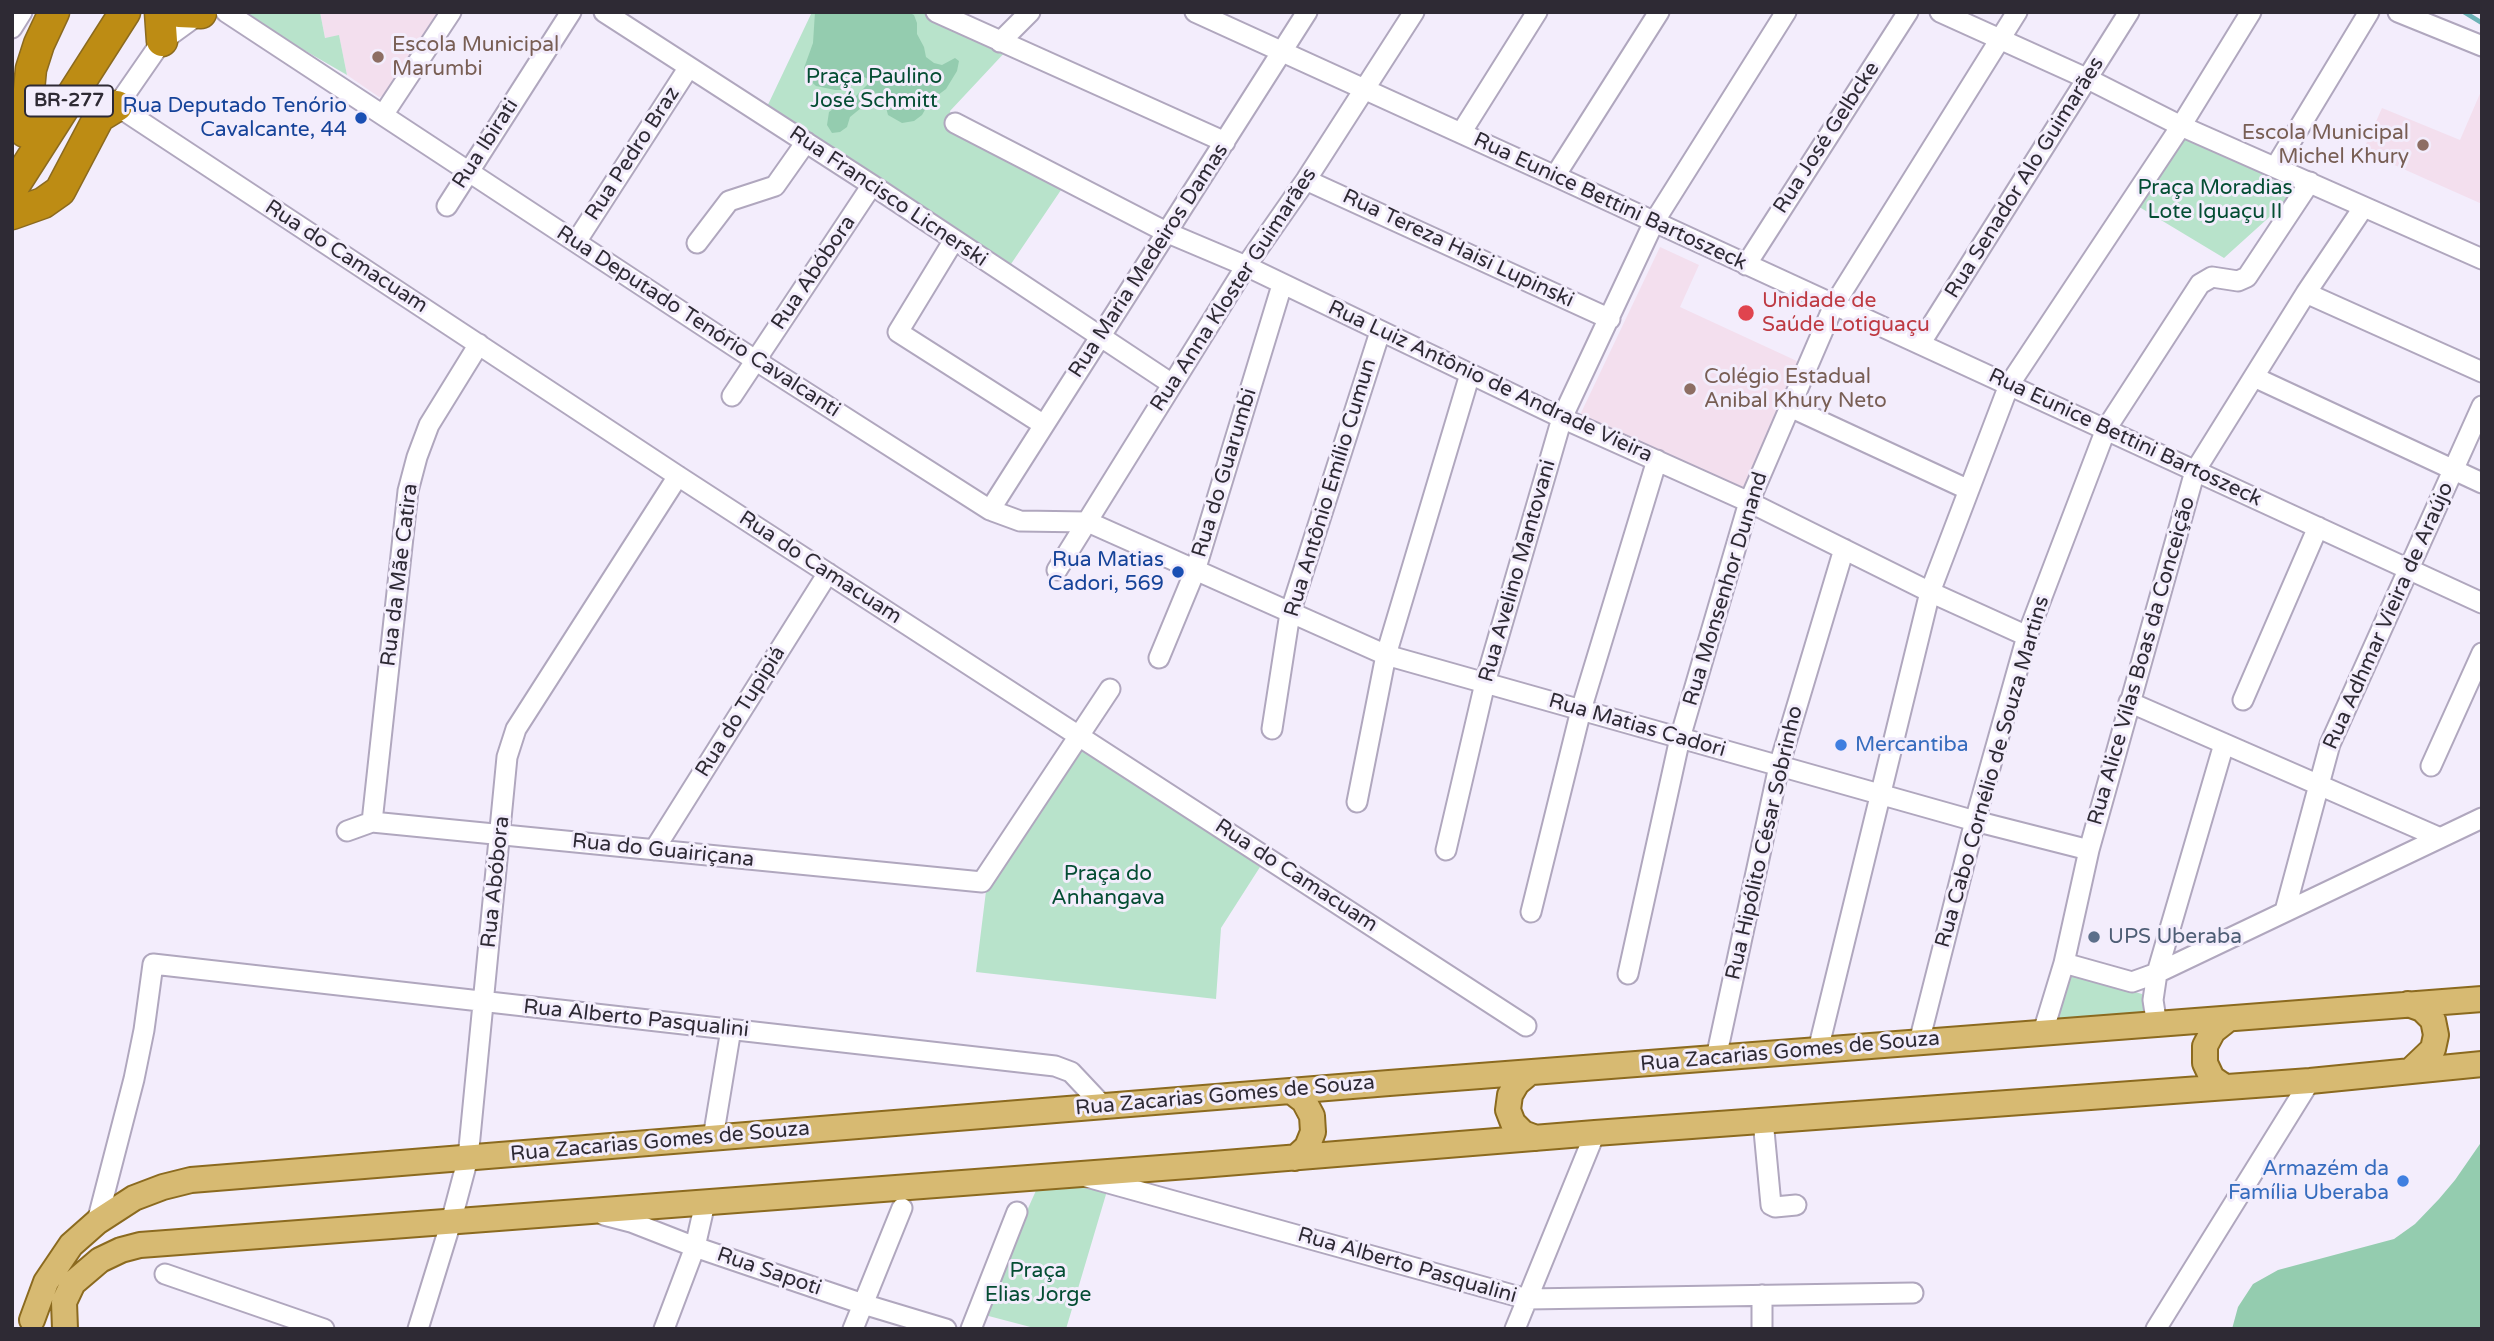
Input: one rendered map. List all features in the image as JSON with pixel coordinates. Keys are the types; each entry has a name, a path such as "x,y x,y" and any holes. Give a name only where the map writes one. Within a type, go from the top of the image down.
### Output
{"highway":[{"path":"19,142 31,69 54,12"},
{"name":"BR-277","path":"19,142 101,12"},
{"name":"BR-277","path":"12,189 125,12"},
{"path":"179,12 201,13"},
{"path":"12,214 43,203 60,191 99,117 117,106"}],"main road":[{"name":"Rua Zacarias Gomes de Souza","path":"22,1322 71,1245 97,1222 134,1198 191,1180 1818,1049 2157,1026 2482,999"},
{"path":"2408,1004 2422,1009 2433,1020 2436,1035 2433,1049 2410,1071"},
{"path":"2225,1087 2212,1078 2205,1063 2206,1046 2213,1031 2227,1020"},
{"path":"65,1329 64,1302 73,1283 100,1260 140,1245 2310,1081 2482,1064"},
{"path":"1529,1073 1517,1083 1510,1095 1508,1110 1513,1123 1523,1133 1536,1138"},
{"path":"1291,1091 1304,1101 1312,1116 1313,1132 1307,1147 1295,1158"},
{"path":"22,1322 44,1322 58,1329"}],"street":[{"path":"12,28 22,12"},
{"name":"Rua Deputado Tenório Cavalcanti","path":"226,12 755,360 990,510 1020,521 1088,522 1195,571"},
{"path":"383,115 451,12"},
{"name":"Rua Ibirati","path":"447,206 571,12"},
{"name":"Rua Francisco Licnerski","path":"604,12 872,185 1172,384"},
{"path":"936,12 1225,142"},
{"path":"1000,41 1030,12"},
{"name":"Rua Eunice Bettini Bartoszeck","path":"1195,12 2482,603"},
{"name":"Rua Maria Medeiros Damas","path":"990,510 1307,12"},
{"name":"Rua Anna Kloster Guimarães","path":"1057,570 1246,266 1306,180 1414,12"},
{"path":"1461,133 1537,12"},
{"path":"1555,176 1659,12"},
{"name":"Rua Avelino Mantovani","path":"1446,850 1485,683 1562,418 1654,222 1786,12"},
{"name":"Rua José Gelbcke","path":"1746,265 1908,12"},
{"path":"1940,12 2088,79 2181,126 2482,259"},
{"name":"Rua Monsenhor Dunand","path":"1628,974 1680,738 1749,502 1834,305 2017,12"},
{"name":"Rua Senador Alo Guimarães","path":"1920,344 2129,12"},
{"path":"1818,1049 1930,592 2009,385 2181,126 2251,12"},
{"path":"2276,166 2369,12"},
{"path":"2398,12 2482,46"},
{"path":"117,106 161,27 201,13"},
{"name":"Rua Pedro Braz","path":"576,242 689,67"},
{"name":"Rua do Camacuam","path":"117,106 678,476 1526,1026"},
{"name":"Rua Luiz Antônio de Andrade Vieira","path":"955,123 1168,233 1246,266 1380,332 1749,502 1930,592 2027,636"},
{"path":"697,243 729,201 775,186 806,142"},
{"name":"Rua Tereza Haisi Lupinski","path":"1306,180 1610,319"},
{"name":"Rua Cabo Cornélio de Souza Martins","path":"1919,1042 1975,821 2027,636 2106,429 2200,284 2212,277 2238,281 2248,277 2310,182"},
{"name":"Rua Abóbora","path":"732,396 872,185"},
{"name":"Rua Alice Vilas Boas da Conceição","path":"2043,1032 2064,963 2089,850 2129,702 2195,471 2306,293 2363,208"},
{"path":"954,240 898,332 1044,425"},
{"name":"Rua do Guarumbi","path":"1159,658 1195,571 1282,285"},
{"path":"2306,293 2482,372"},
{"name":"Rua Antônio Emílio Cumun","path":"1272,729 1290,613 1380,332"},
{"name":"Rua da Mãe Catira","path":"372,822 408,491 429,425 479,344"},
{"path":"1357,803 1386,655 1470,374"},
{"path":"2254,377 2482,483"},
{"name":"Rua Adhmar Vieira de Araújo","path":"2285,911 2330,744 2482,406"},
{"path":"1790,407 1969,490"},
{"path":"1531,912 1581,710 1657,460"},
{"name":"Rua Abóbora","path":"418,1329 468,1158 508,757 516,729 678,476"},
{"path":"2243,700 2318,527"},
{"name":"Rua Hipólito César Sobrinho","path":"1716,1058 1779,766 1844,549"},
{"name":"Rua Matias Cadori","path":"1195,571 1386,655 1975,821 2089,850"},
{"name":"Rua do Tupipiá","path":"654,850 828,573"},
{"path":"2431,766 2482,653"},
{"path":"1079,736 1110,689"},
{"path":"2129,702 2438,837"},
{"name":"Rua do Guairiçana","path":"347,831 372,822 982,882 1079,736"},
{"path":"2157,1026 2153,1000 2157,973 2224,744"},
{"path":"2132,982 2157,973 2482,818"},
{"path":"2064,963 2132,982 2153,1000"},
{"name":"Rua Alberto Pasqualini","path":"97,1222 134,1079 153,964 1055,1066 1071,1072 1103,1106"},
{"path":"713,1138 731,1029"},
{"path":"2156,1329 2310,1081"},
{"path":"1763,1121 1771,1205 1796,1205"},
{"path":"1515,1329 1595,1133"},
{"path":"1153,1168 1149,1190 1157,1196"},
{"name":"Rua Alberto Pasqualini","path":"1076,1174 1527,1299 1913,1293"},
{"path":"664,1329 695,1247 705,1203"},
{"path":"853,1329 902,1208"},
{"name":"Rua Sapoti","path":"592,1212 631,1222 695,1247 946,1329"},
{"path":"971,1329 1017,1212"},
{"path":"165,1274 324,1329"},
{"path":"1762,1295 1762,1329"}],"shaded area":[{"name":"Escola Municipal Marumbi","path":"320,12 443,12 389,95 379,97 347,75 339,36 325,38"},
{"name":"Escola Municipal Michel Khury","path":"2482,89 2482,204 2363,151 2382,108 2460,140"},
{"name":"Colégio Estadual Anibal Khury Neto","path":"1660,247 1699,265 1680,307 1799,362 1744,492 1580,415"}],"green space":[{"path":"245,12 320,12 325,38 339,35 347,75 290,42 285,42 248,19"},
{"name":"Praça Paulino José Schmitt","path":"812,12 924,12 1008,49 950,111 954,129 1063,187 1011,264 765,111"},
{"path":"815,12 908,12 914,15 917,34 926,57 942,65 955,58 959,61 957,71 946,89 930,101 922,115 914,121 902,123 888,115 883,96 876,93 868,95 861,108 850,117 847,127 832,133 827,125 829,112 837,106 848,104 868,84 868,79 860,75 851,79 843,90 835,90 816,86 807,78 804,68 813,43"},
{"name":"Praça Moradias Lote Iguaçu II","path":"2187,135 2297,192 2224,258 2136,205"},
{"name":"Praça do Anhangava","path":"1080,743 1260,867 1221,928 1216,999 976,972 987,883"},
{"path":"2066,972 2142,994 2147,1008 2143,1018 2052,1022"},
{"path":"2482,1141 2482,1329 2232,1329 2238,1307 2253,1284 2278,1270 2394,1239 2415,1224 2455,1180"},
{"name":"Praça Elias Jorge","path":"1076,1180 1107,1191 1066,1329 1038,1329 981,1314 1038,1186"}],"waterway":[{"path":"2464,12 2482,23"}],"place":[{"name":"Escola Municipal Marumbi","path":"378,57"},
{"name":"Rua Deputado Tenório Cavalcante, 44","path":"361,118"},
{"name":"Escola Municipal Michel Khury","path":"2423,145"},
{"name":"Unidade de Saúde Lotiguaçu","path":"1746,313"},
{"name":"Colégio Estadual Anibal Khury Neto","path":"1690,389"},
{"name":"Rua Matias Cadori, 569","path":"1178,572"},
{"name":"Mercantiba","path":"1841,745"},
{"name":"UPS Uberaba","path":"2094,937"},
{"name":"Armazém da Família Uberaba","path":"2403,1181"}]}
